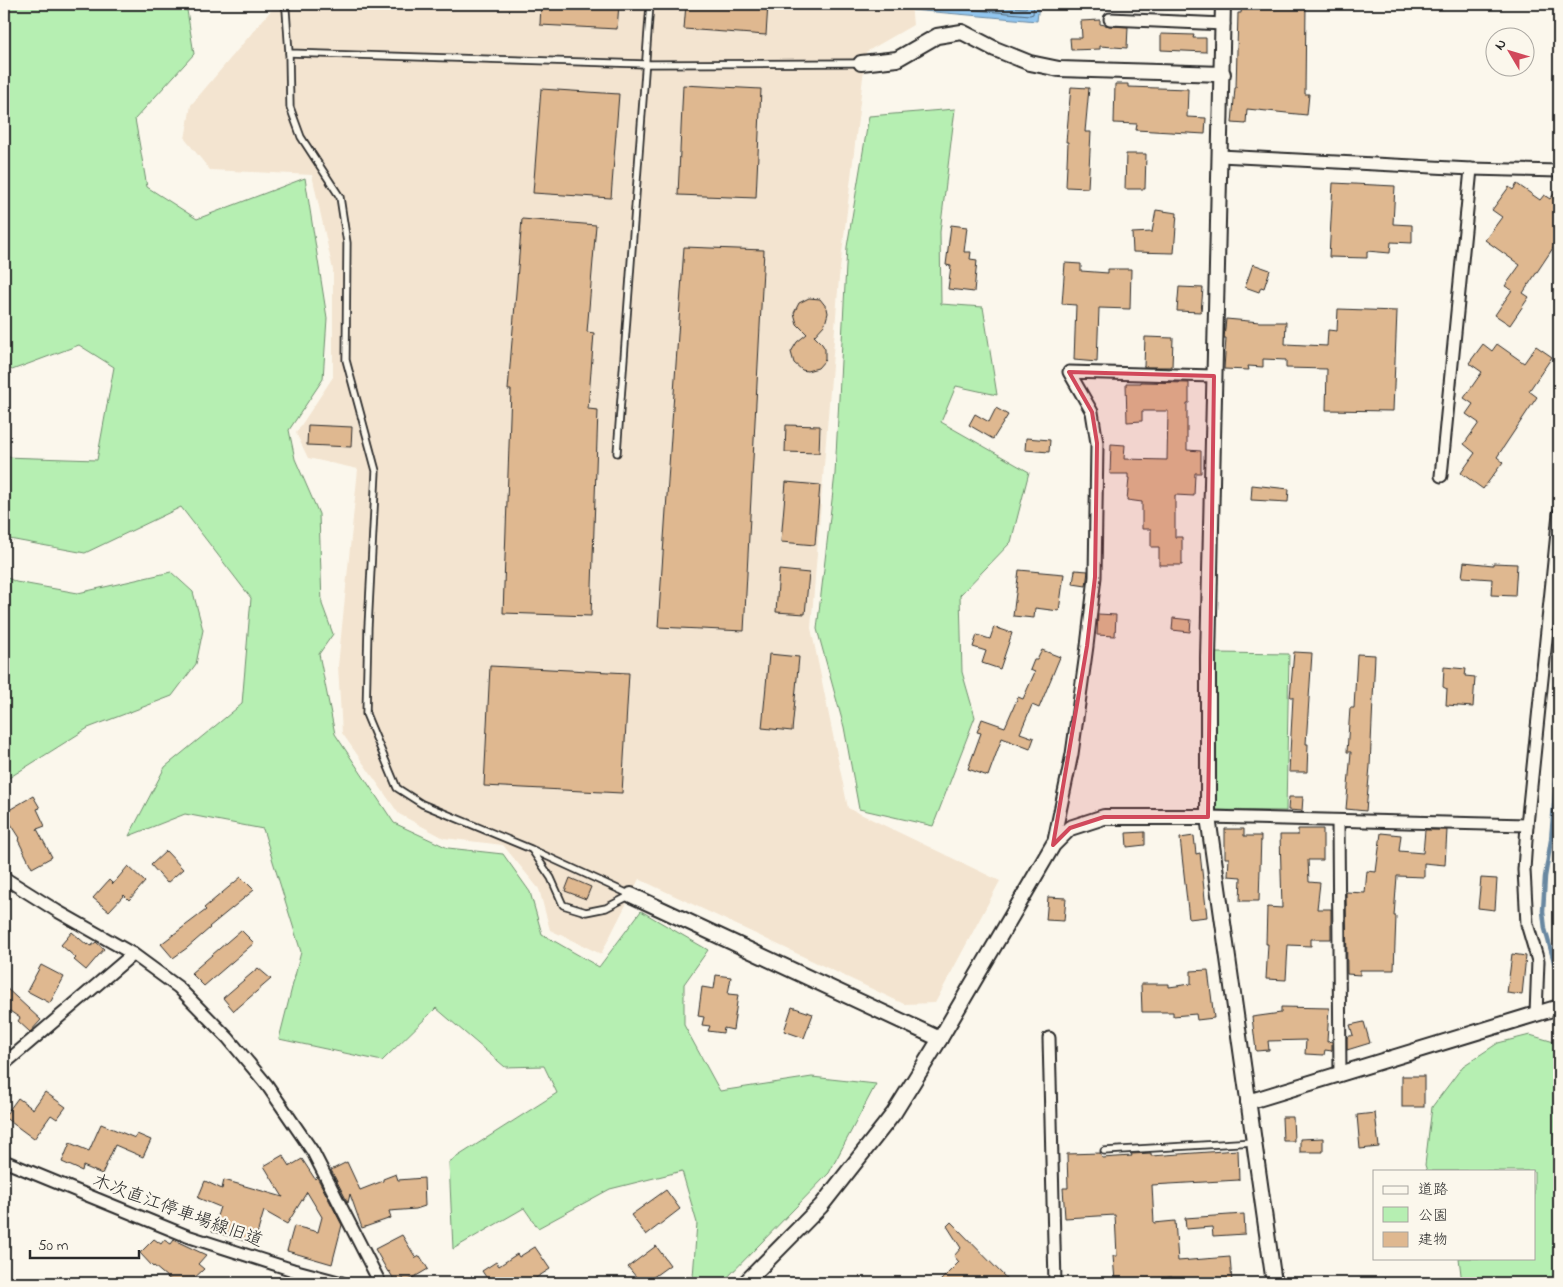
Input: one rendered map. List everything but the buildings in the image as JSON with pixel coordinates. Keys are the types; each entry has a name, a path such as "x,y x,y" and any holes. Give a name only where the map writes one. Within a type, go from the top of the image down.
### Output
{"street":[{"path":"1223,4 1223,74 1208,676 1208,817 1274,1283"},
{"path":"1110,19 1224,24"},
{"path":"862,63 897,59 937,36 962,32 995,49 1059,70 1223,74"},
{"path":"1220,156 1471,169 1559,171"},
{"path":"1441,476 1471,169"},
{"path":"1053,845 1072,754 1095,577 1097,443 1092,412 1069,372 1214,376"},
{"path":"1536,1014 1538,961 1528,924 1524,870 1559,513"},
{"path":"745,1283 821,1206 894,1113 940,1039 1053,845 1070,828 1104,817 1208,817 1527,825"},
{"path":"1338,821 1340,1075"},
{"path":"4,876 57,912 133,954 178,987 228,1038 267,1085 313,1152 380,1283"},
{"path":"631,895 940,1039"},
{"path":"4,1064 133,954"},
{"path":"1248,1102 1559,1007"},
{"path":"1049,1038 1055,1283"},
{"name":"木次直江停車場線旧道","path":"4,1161 187,1236 293,1270 342,1283"}],"lane":[{"path":"284,4 289,53 290,107 301,137 340,197 347,243 346,360 376,471 368,627 366,714 397,788 422,804 531,849 631,895"},
{"path":"617,453 650,4"},
{"path":"289,53 645,64 862,63"},
{"path":"531,849 551,878 563,905 586,912 606,908 631,895"},
{"path":"1104,1151 1254,1142"}],"highlighted area":[{"path":"1069,372 1214,376 1208,817 1104,817 1070,828 1053,845 1087,646 1095,577 1097,443 1092,412"}],"shaded area":[{"path":"272,4 911,4 913,25 866,52 839,278 811,628 848,808 1000,881 935,1003 904,1004 639,879 601,954 550,930 539,889 503,845 444,838 399,814 342,733 338,666 358,469 308,458 296,433 333,377 333,270 312,175 210,170 185,139 191,105 273,8"}],"green space":[{"path":"4,4 186,4 194,54 135,119 147,187 197,219 305,178 327,318 323,379 289,430 295,459 319,514 322,604 333,634 319,654 335,734 394,823 448,848 503,854 530,892 542,934 599,967 641,911 708,950 684,984 684,1025 720,1091 812,1077 876,1084 829,1173 722,1283 699,1283 693,1277 697,1223 682,1171 610,1189 538,1228 524,1208 453,1249 449,1162 557,1093 544,1066 505,1067 436,1008 382,1061 279,1039 301,952 263,829 185,814 129,836 165,767 242,704 251,598 181,507 85,553 4,538 4,457 97,460 114,367 79,345 12,370 4,364"},
{"path":"955,109 940,232 941,304 983,307 997,395 956,386 941,422 1029,472 1011,542 960,595 962,672 975,717 933,826 859,809 844,727 817,629 835,474 847,247 869,116"},
{"path":"171,572 193,592 203,630 196,664 172,696 88,728 4,781 4,576 16,582 78,593"},
{"path":"1216,653 1289,654 1286,811 1216,810 1214,768"},
{"path":"1530,1035 1554,1042 1559,1057 1559,1283 1462,1283 1459,1260 1536,1260 1536,1170 1427,1170 1425,1165 1432,1107 1463,1066 1498,1043"}],"water":[{"path":"912,4 1039,4 1037,21 912,10"}],"waterway":[{"path":"1559,747 1543,911 1545,929 1559,979"}]}
